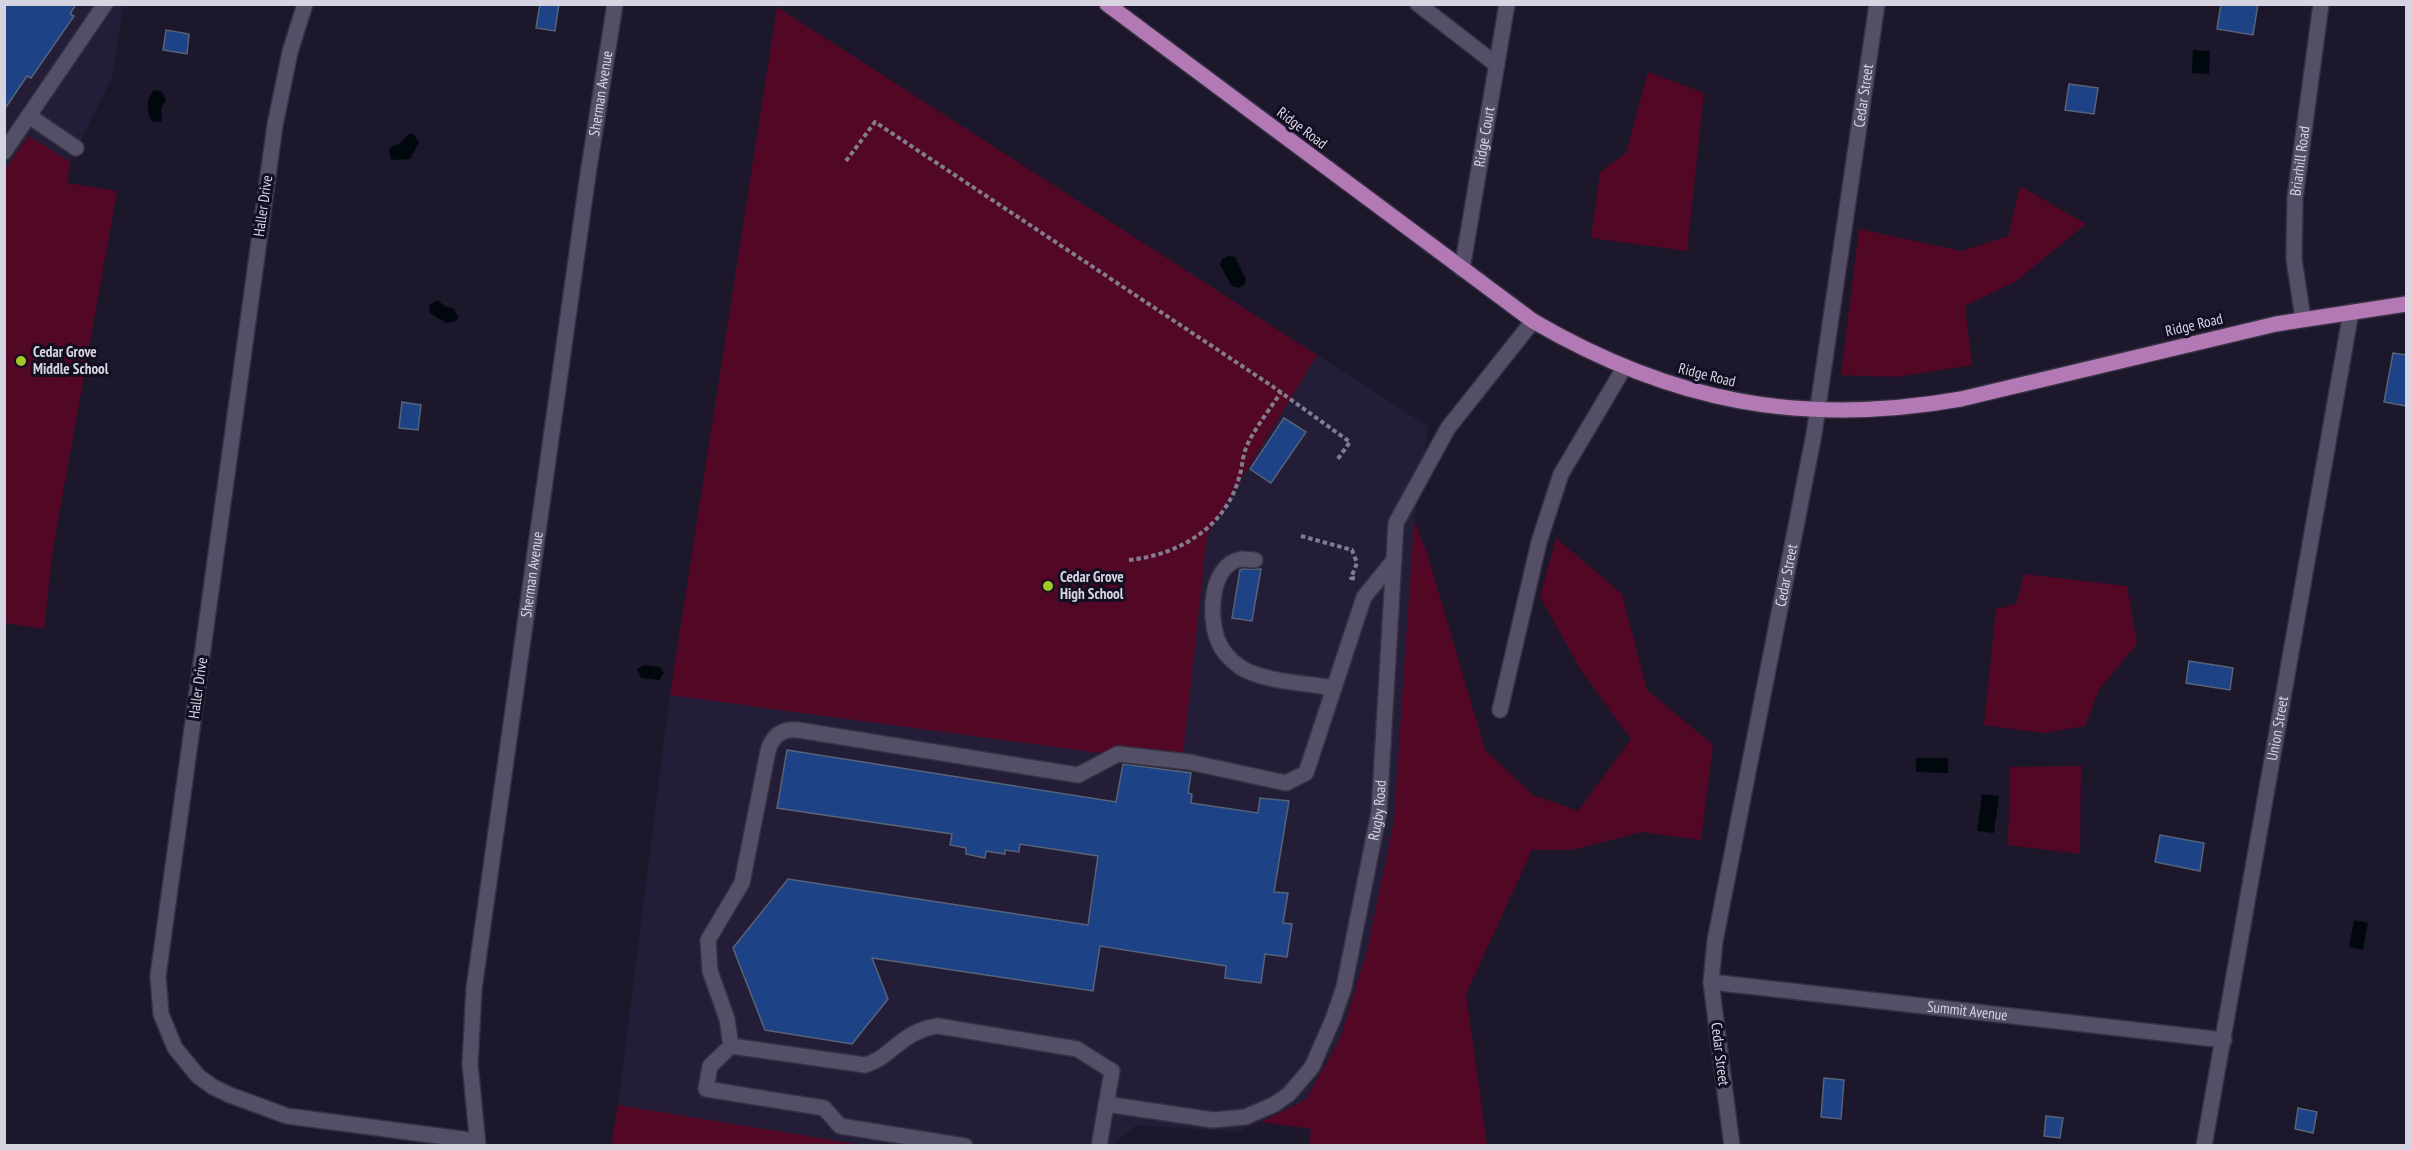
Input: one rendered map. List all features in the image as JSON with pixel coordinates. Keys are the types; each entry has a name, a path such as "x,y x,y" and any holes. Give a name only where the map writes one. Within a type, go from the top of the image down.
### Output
{"main road":[{"name":"Ridge Road","path":"1107,4 1533,321 1624,368 1655,380 1719,398 1785,408 1890,409 1961,399 2276,324 2406,304"}],"street":[{"path":"4,152 105,4"},
{"name":"Haller Drive","path":"305,4 290,52 274,124 158,976 161,1014 175,1048 186,1063 213,1087 230,1095 287,1116 478,1143"},
{"name":"Sherman Avenue","path":"478,1143 470,1064 474,989 588,174 615,4"},
{"path":"1418,4 1497,65"},
{"name":"Ridge Court","path":"1462,269 1507,4"},
{"name":"Cedar Street","path":"1732,1146 1711,982 1714,941 1818,410 1877,4"},
{"name":"Briarhill Road","path":"2303,319 2294,259 2295,198 2321,4"},
{"path":"29,116 76,148"},
{"name":"Union Street","path":"2204,1146 2351,312"},
{"name":"Rugby Road","path":"1106,1104 1213,1120 1245,1117 1275,1104 1289,1094 1312,1067 1344,987 1379,812 1396,523 1448,429 1533,321"},
{"path":"1500,710 1539,542 1561,474 1624,368"},
{"path":"1255,560 1241,559 1230,564 1220,576 1214,594 1212,611 1214,630 1219,645 1229,658 1253,674 1334,688"},
{"path":"731,1046 727,1019 710,971 708,940 742,883 768,751 774,737 780,732 798,730 1078,775 1118,754 1189,762 1286,783 1306,773 1364,597 1394,560"},
{"name":"Summit Avenue","path":"1711,982 2224,1040"},
{"path":"731,1046 865,1065 875,1062 908,1035 938,1026 1077,1049 1112,1071 1099,1146"},
{"path":"731,1046 710,1066 706,1089 824,1108 840,1126 965,1146"}],"path":[{"path":"846,161 875,122 1281,392 1350,442 1337,460"},
{"path":"1129,560 1167,553 1185,545 1212,524 1232,495 1239,479 1245,449 1281,392"},
{"path":"1301,536 1352,550 1357,563 1351,578 1358,579"}],"shaded area":[{"name":"Cedar Grove Middle School","path":"5,5 123,5 112,78 70,162 9,539 5,539"},
{"name":"Cedar Grove High School","path":"777,7 1429,427 1414,521 1394,821 1367,951 1340,1039 1305,1100 1261,1122 1237,1132 1136,1125 1112,1145 862,1145 618,1105 670,695"},
{"path":"777,7 1317,355 1207,535 1182,764 670,695"},
{"path":"2193,50 2210,51 2209,74 2192,73"},
{"path":"1648,72 1704,93 1687,251 1591,238 1600,172 1626,153"},
{"path":"154,90 161,91 166,99 161,110 162,121 152,122 148,105 149,97"},
{"path":"409,134 413,134 419,142 410,159 391,160 389,151 391,147 399,144"},
{"path":"29,136 70,162 67,183 117,191 53,549 44,629 4,623 5,169"},
{"path":"2020,186 2086,224 2015,282 1965,306 1972,365 1896,377 1841,375 1859,229 1962,251 2008,236"},
{"path":"1229,256 1235,257 1246,279 1244,285 1238,288 1232,286 1220,265 1222,259"},
{"path":"438,300 444,306 453,308 458,316 457,321 446,323 430,313 429,305"},
{"path":"1414,521 1427,553 1485,750 1533,795 1578,811 1631,739 1582,672 1540,597 1556,538 1622,594 1647,690 1713,745 1701,840 1642,832 1572,850 1532,850 1466,994 1487,1145 1309,1145 1311,1129 1261,1122 1305,1100 1340,1039 1367,951 1394,821"},
{"path":"2024,574 2127,586 2137,644 2099,690 2085,726 2044,733 1984,725 1996,609 2016,604"},
{"path":"644,665 660,667 664,673 659,680 641,678 637,669"},
{"path":"1916,758 1948,758 1948,773 1916,772"},
{"path":"2081,766 2080,854 2008,845 2010,767"},
{"path":"1982,794 1999,796 1994,833 1977,831"},
{"path":"2354,920 2368,923 2363,950 2349,947"},
{"path":"618,1105 862,1145 611,1145"}],"building":[{"path":"4,4 76,4 70,14 74,16 31,78 27,76 4,110"},
{"path":"540,4 559,4 555,31 536,28"},
{"path":"2221,4 2258,4 2253,35 2217,29"},
{"path":"166,30 189,34 187,54 163,50"},
{"path":"2069,84 2098,88 2094,114 2065,110"},
{"path":"2393,353 2406,355 2406,406 2384,402"},
{"path":"402,402 421,405 418,430 399,428"},
{"path":"1284,418 1306,432 1271,483 1250,469"},
{"path":"1261,569 1252,621 1232,618 1240,570"},
{"path":"2189,661 2233,668 2230,690 2186,683"},
{"path":"787,750 1116,802 1123,764 1191,773 1188,793 1192,794 1191,803 1258,813 1260,798 1289,801 1274,892 1288,893 1283,923 1292,924 1287,957 1265,954 1261,983 1225,978 1226,966 1100,946 1093,991 872,958 888,999 852,1044 765,1030 733,948 788,879 1088,925 1098,856 1020,844 1019,852 1005,850 1005,854 986,851 985,858 966,854 966,848 950,845 952,834 777,808"},
{"path":"2160,835 2204,843 2200,871 2155,862"},
{"path":"1824,1078 1844,1080 1841,1119 1821,1117"},
{"path":"2298,1108 2317,1112 2313,1133 2295,1129"},
{"path":"2046,1116 2063,1118 2060,1138 2044,1136"}],"place":[{"name":"Cedar Grove Middle School","path":"21,361"},
{"name":"Cedar Grove High School","path":"1048,586"}]}
